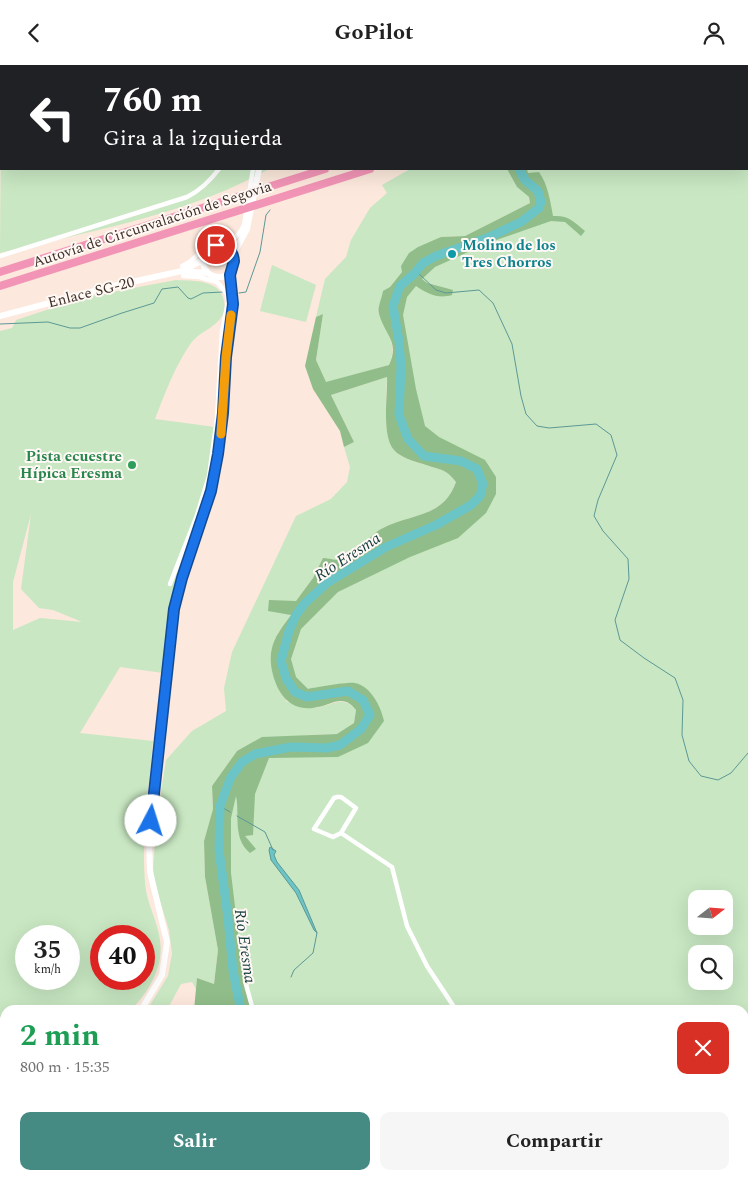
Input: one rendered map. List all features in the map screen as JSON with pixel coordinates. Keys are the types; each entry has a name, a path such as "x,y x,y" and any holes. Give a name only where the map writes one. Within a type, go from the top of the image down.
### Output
{"highway":[{"name":"Autovía de Circunvalación de Segovia","path":"0,271 322,170"},
{"name":"Autovía de Circunvalación de Segovia","path":"0,287 367,170"}],"street":[{"path":"0,256 187,197 211,180 218,170"},
{"path":"170,584 197,515 209,476 217,418 222,331 228,302 227,294 217,282 182,271 208,245 230,240 241,232 244,225 254,170"},
{"path":"143,1005 162,975 167,943 150,872 149,839 177,596 209,497 218,454 223,413 226,357 233,304 230,273 234,264 233,255 247,229 259,170"},
{"path":"224,247 241,239"},
{"path":"231,290 219,277 208,273 203,260 206,252 216,245 224,247 233,255"},
{"name":"Enlace SG-20","path":"0,316 114,286 182,271 203,260"},
{"name":"Enlace SG-20","path":"182,271 208,273"},
{"path":"219,277 230,273"},
{"path":"337,797 341,797 356,807 340,833 333,837 314,829 334,798 337,797"},
{"path":"340,833 392,867 407,926 427,966 453,1005"},
{"path":"247,957 245,981 252,1005"}],"green space":[{"path":"1,170 267,170 238,185 172,210 103,229 0,253"},
{"path":"408,170 508,170 517,187 529,197 530,203 465,236 441,237 402,272 390,287 378,312 392,344 389,365 326,383 316,360 323,314 316,317 325,279 346,257 351,240 370,208 387,193 382,185"},
{"path":"508,170 527,170 528,173 539,172 547,187 553,216 567,218 585,231 581,236 565,222 551,221 488,243 435,267 422,279 427,283 453,290 452,295 433,295 416,286 407,297 403,315 416,389 425,426 439,437 485,460 496,477 496,494 486,513 458,538 410,557 338,592 301,629 291,659 296,677 308,689 345,683 361,685 374,698 384,721 368,743 338,757 269,758 255,794 253,835 245,836 256,849 250,853 244,847 239,833 236,796 231,818 231,873 244,982 250,1005 194,1005 197,978 214,984 218,950 205,877 204,841 213,809 212,786 237,751 262,737 337,734 354,723 356,710 346,702 338,701 321,706 301,708 283,696 273,675 271,657 274,642 291,615 268,611 269,600 296,601 313,578 323,558 337,560 348,557 381,529 434,509 443,503 456,482 446,472 404,457 392,447 388,439 386,418 387,377 331,395 354,442 344,447 340,431 313,389 305,366 316,317 323,314 316,360 326,382 389,365 393,350 392,344 382,321 379,306 383,291 390,287 402,272 401,266 409,253 441,237 465,236 530,203 529,197 517,187"},
{"path":"520,170 748,170 748,1005 240,1005 228,918 231,777 242,762 351,735 363,700 321,696 286,678 296,615 483,484 424,456 393,306 414,274 539,208"},
{"path":"272,265 316,285 306,322 260,311"},
{"path":"176,280 198,281 212,285 221,294 224,303 224,312 219,320 194,339 185,352 155,419 215,427 209,476 183,550 170,601 163,673 120,667 80,733 153,741 146,812 144,865 146,892 160,937 160,957 155,974 155,925 90,925 90,990 147,990 136,1005 0,1005 0,331 12,328 16,320 86,297","holes":["31,514 21,589 39,608 53,610 82,622 40,618 13,630 13,582"]},
{"path":"387,377 386,417 392,447 404,457 446,472 456,482 443,503 434,509 381,529 348,557 337,560 323,558 313,578 296,601 291,615 278,633 286,701 299,706 313,708 336,702 346,702 356,710 354,723 338,734 307,735 237,751 212,786 213,809 204,841 205,877 218,950 214,984 197,978 196,989 192,982 181,984 170,1005 150,1005 168,976 172,954 169,930 156,888 153,868 157,817 166,760 192,731 226,711 224,688 232,652 296,516 331,499 347,482 350,467 344,447 354,442 331,395"}],"water":[{"path":"270,847 276,851 274,855 277,862 299,890 317,933 296,893 271,860"}],"waterway":[{"name":"Río Eresma","path":"240,1005 233,971 219,850 220,806 231,777 242,762 255,754 291,747 327,748 340,745 361,729 370,715 363,700 348,691 307,697 295,692 286,678 281,661 289,631 296,615 305,603 327,583 386,547 436,525 471,505 480,496 483,484 477,469 461,461 424,456 408,439 399,415 401,366 393,306 400,286 423,263 436,256 487,238 521,222 539,208 541,202 538,191 525,180 520,170"},
{"path":"239,293 246,292 260,252 266,215 270,210"},
{"path":"416,271 436,290 446,293 479,290 493,303 512,344 526,414 537,426 549,428 596,424 611,435 617,455 598,500 594,516 603,531 628,559 629,579 615,620 620,640 675,678 683,700 682,735 689,761 701,776 718,780 731,773 748,753"},
{"path":"0,324 48,322 70,328 80,328 154,303 162,289 178,287 191,299 203,293 223,292"},
{"path":"220,806 230,812"},
{"path":"237,816 265,832 273,850"},
{"path":"291,977 294,970 313,953 317,933"}],"slow traffic":[{"path":"221,434 231,315"}],"place":[{"name":"Molino de los Tres Chorros","path":"452,254"},
{"name":"Pista ecuestre Hípica Eresma","path":"132,465"}],"route":[{"path":"151,821 174,609 182,578 211,491 220,444 226,357 233,304 230,273 234,266 234,257 230,250 216,245"}]}
